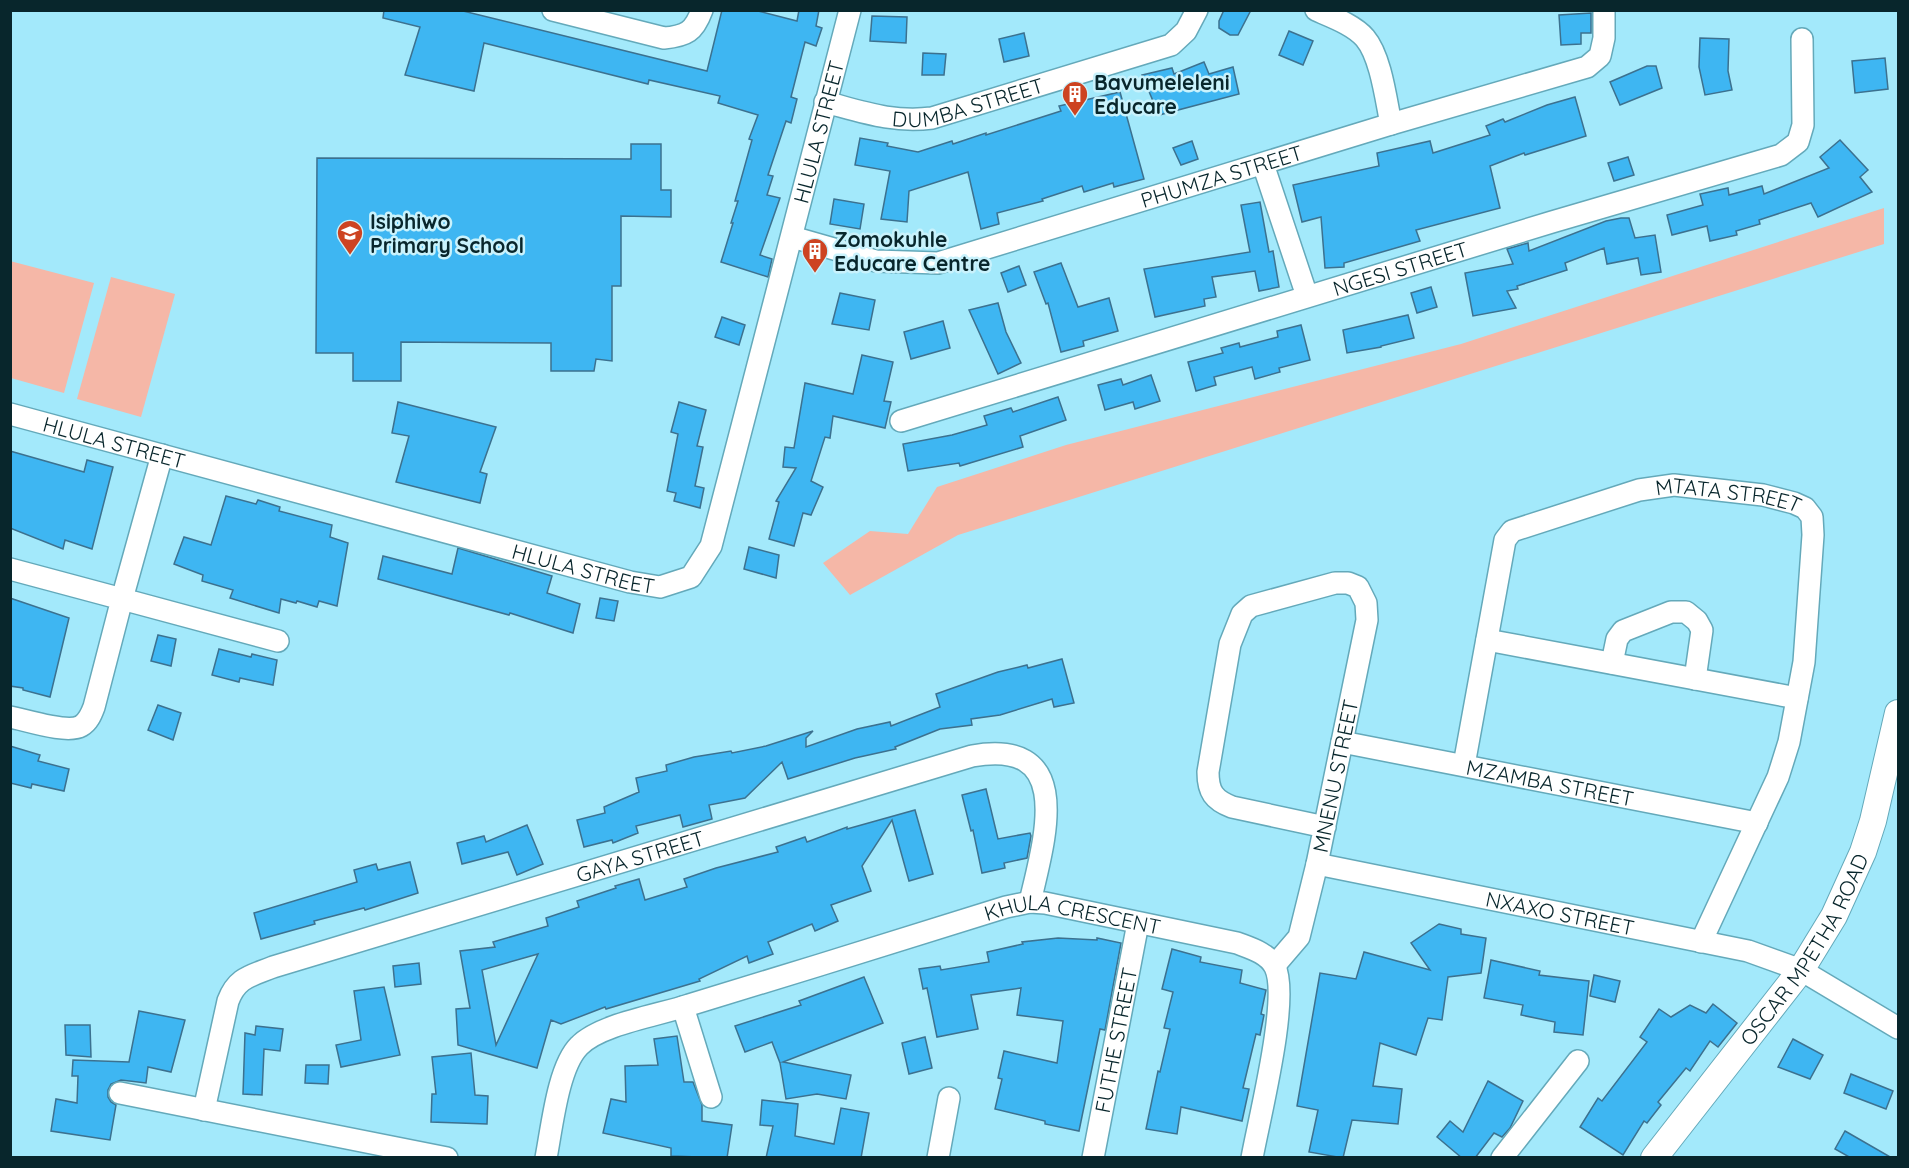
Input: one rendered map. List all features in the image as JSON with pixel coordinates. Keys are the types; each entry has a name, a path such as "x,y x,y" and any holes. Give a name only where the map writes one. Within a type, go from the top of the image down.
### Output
{"street":[{"path":"566,12 664,38 681,36 693,28 702,10"},
{"name":"HLULA STREET","path":"10,414 630,582 660,587 691,577 711,546 850,10"},
{"name":"DUMBA STREET","path":"825,102 885,118 914,120 932,118 1171,45 1186,31 1197,10"},
{"path":"1316,10 1365,37 1378,66 1391,124"},
{"name":"PHUMZA STREET","path":"792,237 876,261 938,263 1391,124 1587,67 1600,56 1604,38 1604,10"},
{"name":"NGESI STREET","path":"901,421 1307,296 1781,155 1798,142 1803,124 1802,39"},
{"path":"1263,164 1307,296"},
{"path":"10,717 67,728 78,728 90,718 162,454"},
{"name":"MTATA STREET","path":"1464,765 1505,540 1512,531 1640,490 1674,484 1763,495 1794,502 1805,508 1812,517 1813,535 1804,662 1789,742 1778,777 1701,942"},
{"path":"10,569 278,641"},
{"name":"MNENU STREET","path":"1275,965 1299,937 1325,827 1367,620 1366,603 1358,587 1348,583 1335,583 1251,606 1242,614 1230,644 1208,772 1211,794 1219,802 1232,807 1325,827"},
{"path":"1612,663 1617,639 1623,631 1671,612 1686,612 1697,621 1702,630 1695,679"},
{"path":"1487,640 1797,698"},
{"name":"OSCAR MPETHA ROAD","path":"1654,1158 1801,970 1834,916 1863,852 1881,795 1899,713"},
{"name":"MZAMBA STREET","path":"1342,742 1757,823"},
{"name":"GAYA STREET","path":"204,1110 228,1001 233,988 248,977 273,967 972,756 989,753 1021,757 1038,771 1046,790 1042,848 1030,902"},
{"name":"NXAXO STREET","path":"1317,864 1748,951 1801,970 1899,1028"},
{"name":"KHULA CRESCENT","path":"546,1158 569,1058 581,1044 597,1034 628,1022 1006,907 1030,902 1077,909 1237,943 1255,949 1275,965"},
{"name":"FUTHE STREET","path":"1093,1158 1138,923"},
{"path":"1252,1158 1278,1021 1280,997 1275,965"},
{"path":"682,1007 711,1097"},
{"path":"1502,1158 1578,1061"},
{"path":"120,1094 447,1158"},
{"path":"938,1158 949,1098"}],"shaded area":[{"path":"1884,208 1884,244 958,535 850,595 823,563 870,531 908,534 937,487 1066,445 1461,344"},
{"path":"10,261 94,283 64,393 11,378"},
{"path":"111,277 175,294 141,417 77,399"}],"building":[{"path":"384,10 459,10 707,71 722,10 754,10 797,21 799,10 819,10 816,26 822,28 816,46 805,42 791,97 797,99 791,123 786,121 768,175 773,176 767,195 780,198 760,255 772,259 768,277 721,262 733,223 731,223 738,201 735,201 752,140 749,139 758,115 718,103 720,96 649,80 648,84 484,43 474,91 405,75 420,27 383,18"},
{"path":"1224,10 1251,10 1238,35 1230,35 1219,28 1219,21"},
{"path":"1591,13 1591,33 1581,33 1581,44 1561,45 1559,15"},
{"path":"872,16 907,17 906,43 870,41"},
{"path":"1289,31 1313,41 1303,65 1279,55"},
{"path":"1024,33 1029,56 1004,62 999,39"},
{"path":"1700,38 1729,39 1728,71 1732,90 1705,95 1699,67"},
{"path":"923,53 946,54 944,75 922,75"},
{"path":"1885,58 1888,89 1855,93 1852,61"},
{"path":"1204,62 1209,74 1233,67 1239,94 1159,115 1142,75 1172,68 1174,74"},
{"path":"1647,66 1656,66 1662,88 1620,105 1610,82"},
{"path":"1120,92 1144,179 1114,187 1113,183 1084,192 1082,186 1042,199 1043,201 997,213 999,224 981,229 968,172 909,191 907,222 881,219 890,171 855,165 860,138 918,152 952,141 953,144 986,133 986,135 1061,111 1059,106"},
{"path":"1575,97 1586,136 1525,155 1524,153 1490,166 1500,208 1416,230 1420,241 1344,263 1344,267 1325,268 1321,217 1302,222 1293,185 1379,166 1377,153 1430,141 1433,153 1490,135 1486,126 1503,119 1505,122 1547,105"},
{"path":"1840,140 1868,170 1860,177 1872,192 1818,217 1811,203 1759,220 1760,224 1736,231 1737,235 1710,241 1707,226 1672,235 1667,215 1703,205 1700,194 1728,188 1729,195 1762,186 1764,194 1829,168 1820,157"},
{"path":"1192,141 1198,159 1181,165 1173,148"},
{"path":"631,144 661,144 661,190 671,190 671,217 621,216 621,286 612,286 612,361 596,359 594,371 551,371 551,343 401,342 401,381 353,381 353,353 316,353 317,158 631,159"},
{"path":"1628,157 1634,175 1614,181 1608,163"},
{"path":"834,199 864,204 860,229 830,224"},
{"path":"1260,202 1269,252 1273,251 1279,287 1259,291 1255,271 1212,277 1216,297 1204,299 1205,306 1155,317 1144,269 1250,252 1241,205"},
{"path":"1629,218 1635,238 1655,235 1661,272 1641,275 1638,258 1607,264 1604,248 1565,263 1567,270 1507,291 1516,308 1473,316 1465,273 1513,264 1507,249 1528,243 1529,251 1606,221"},
{"path":"1061,263 1078,307 1109,298 1118,331 1083,341 1084,346 1061,352 1048,303 1046,304 1034,272"},
{"path":"1019,266 1026,285 1008,292 1001,273"},
{"path":"1431,287 1437,307 1417,313 1411,293"},
{"path":"840,293 875,300 869,330 832,324"},
{"path":"998,303 1006,332 1021,363 998,374 969,310"},
{"path":"1408,315 1414,338 1347,353 1343,330"},
{"path":"722,317 745,325 739,345 715,337"},
{"path":"943,321 950,348 911,359 904,332"},
{"path":"1301,325 1310,360 1279,368 1280,372 1255,379 1252,367 1214,377 1216,385 1196,391 1188,362 1223,353 1221,348 1239,343 1240,347 1278,337 1277,331"},
{"path":"862,355 893,362 884,401 891,402 885,428 833,416 830,438 825,437 811,481 823,487 811,515 803,513 794,546 769,539 779,502 776,501 796,468 783,467 785,447 794,448 805,383 853,394"},
{"path":"1151,375 1160,401 1135,409 1133,402 1105,410 1098,385 1121,379 1123,385"},
{"path":"1058,397 1066,420 1020,436 1023,447 960,466 959,463 908,471 903,444 952,435 987,425 984,416 1011,408 1013,412"},
{"path":"398,402 496,427 480,472 487,474 480,503 396,482 409,436 392,433"},
{"path":"679,402 706,410 697,446 703,447 695,486 704,488 700,508 674,501 676,493 667,491 678,434 671,432"},
{"path":"10,451 84,472 87,460 113,467 92,549 65,540 63,549 10,528"},
{"path":"226,496 256,504 258,500 280,507 279,511 332,525 330,537 348,543 337,606 319,601 317,607 281,599 279,613 230,598 233,590 202,581 203,575 174,564 184,537 211,545"},
{"path":"749,547 779,555 776,578 744,569"},
{"path":"458,548 552,576 547,593 580,604 573,633 510,613 509,615 378,579 383,556 452,574"},
{"path":"10,598 69,618 50,697 10,686"},
{"path":"600,598 618,601 614,621 596,618"},
{"path":"158,635 176,639 171,666 151,661"},
{"path":"219,649 251,657 252,654 277,660 273,685 240,678 239,682 212,675"},
{"path":"1062,659 1074,703 1054,707 1052,699 1000,715 971,719 972,725 940,729 895,747 896,749 855,758 788,779 782,762 745,798 709,805 712,819 683,827 680,815 636,826 638,833 613,843 612,840 584,847 577,820 605,813 604,807 639,792 636,778 667,771 666,765 694,757 766,746 813,731 806,738 806,747 857,729 890,722 891,726 940,707 936,694 998,672 1027,665 1028,668"},
{"path":"158,705 181,713 173,740 148,730"},
{"path":"10,746 40,755 38,761 69,769 64,791 32,784 31,788 10,783"},
{"path":"986,789 998,839 1030,833 1031,836 1027,858 1004,863 1005,868 982,873 973,830 971,831 962,795"},
{"path":"915,810 933,874 909,881 892,820 862,866 871,891 831,905 838,921 815,931 812,924 768,942 773,954 749,963 747,956 699,979 700,981 606,1009 605,1007 561,1024 551,1020 537,1068 458,1045 456,1009 470,1008 460,951 495,947 493,942 548,926 546,918 579,907 577,901 616,888 615,886 639,879 645,900 687,887 684,879 778,852 776,847 805,837 807,842 847,827 847,829","holes":["538,954 496,1045 482,970"]},
{"path":"527,825 543,864 517,875 508,852 462,864 457,843 484,836 486,842"},
{"path":"410,862 418,893 365,910 364,908 314,921 315,924 261,939 254,913 357,882 354,870 376,864 378,870"},
{"path":"1439,924 1461,929 1461,934 1486,938 1481,973 1448,977 1442,1020 1428,1018 1416,1055 1380,1043 1373,1086 1402,1089 1398,1124 1352,1120 1343,1158 1309,1152 1318,1110 1297,1106 1320,973 1356,979 1364,952 1430,970 1411,943"},
{"path":"1058,938 1097,940 1097,938 1121,943 1105,1030 1100,1029 1079,1131 1045,1124 1045,1121 995,1109 1002,1079 998,1078 1004,1051 1057,1063 1063,1021 1017,1015 1021,988 971,995 978,1029 937,1037 927,988 923,989 919,969 940,966 941,970 989,962 987,952 1023,944 1022,942"},
{"path":"1172,949 1201,957 1200,962 1242,970 1240,983 1266,990 1260,1035 1256,1034 1243,1088 1249,1089 1242,1121 1181,1107 1177,1134 1146,1129 1158,1071 1160,1072 1170,1029 1164,1028 1173,992 1162,989"},
{"path":"1491,960 1540,971 1539,975 1589,981 1583,1035 1554,1032 1555,1022 1521,1015 1523,1005 1484,998"},
{"path":"419,963 421,984 395,987 393,966"},
{"path":"1594,975 1620,981 1615,1002 1590,996"},
{"path":"864,977 883,1023 783,1062 851,1075 846,1099 817,1094 786,1099 780,1063 772,1042 745,1052 735,1026 801,1005 799,1001"},
{"path":"384,987 400,1055 341,1067 336,1045 361,1040 354,991"},
{"path":"1713,1004 1737,1023 1718,1047 1710,1041 1690,1071 1686,1068 1658,1102 1661,1105 1647,1123 1644,1121 1623,1155 1580,1127 1598,1098 1602,1101 1647,1042 1640,1037 1659,1009 1671,1017 1690,1005 1706,1013"},
{"path":"139,1011 185,1020 171,1072 148,1067 146,1083 121,1080 111,1084 108,1097 116,1105 110,1140 51,1131 56,1099 77,1103 78,1076 72,1076 73,1060 129,1062"},
{"path":"65,1025 90,1025 91,1057 66,1055"},
{"path":"256,1026 283,1029 280,1051 264,1049 262,1095 243,1094 245,1033 255,1035"},
{"path":"677,1036 684,1082 693,1082 702,1105 702,1121 732,1125 727,1158 671,1156 671,1148 603,1133 611,1099 626,1102 625,1066 658,1065 654,1039"},
{"path":"925,1037 932,1068 909,1074 902,1043"},
{"path":"1793,1039 1823,1055 1810,1079 1778,1067"},
{"path":"471,1053 475,1095 488,1096 487,1124 431,1122 432,1094 436,1094 432,1057"},
{"path":"306,1065 329,1065 328,1084 305,1083"},
{"path":"1851,1074 1893,1091 1886,1109 1844,1093"},
{"path":"1488,1081 1523,1101 1510,1128 1502,1137 1494,1133 1475,1158 1462,1158 1437,1137 1450,1121 1463,1132"},
{"path":"762,1100 798,1104 795,1136 834,1144 841,1108 869,1113 861,1158 766,1158 773,1126 760,1125"},
{"path":"1845,1131 1892,1158 1851,1158 1835,1149"}],"place":[{"name":"Bavumeleleni Educare","path":"1075,117"},
{"name":"Isiphiwo Primary School","path":"350,256"},
{"name":"Zomokuhle Educare Centre","path":"815,274"}]}
